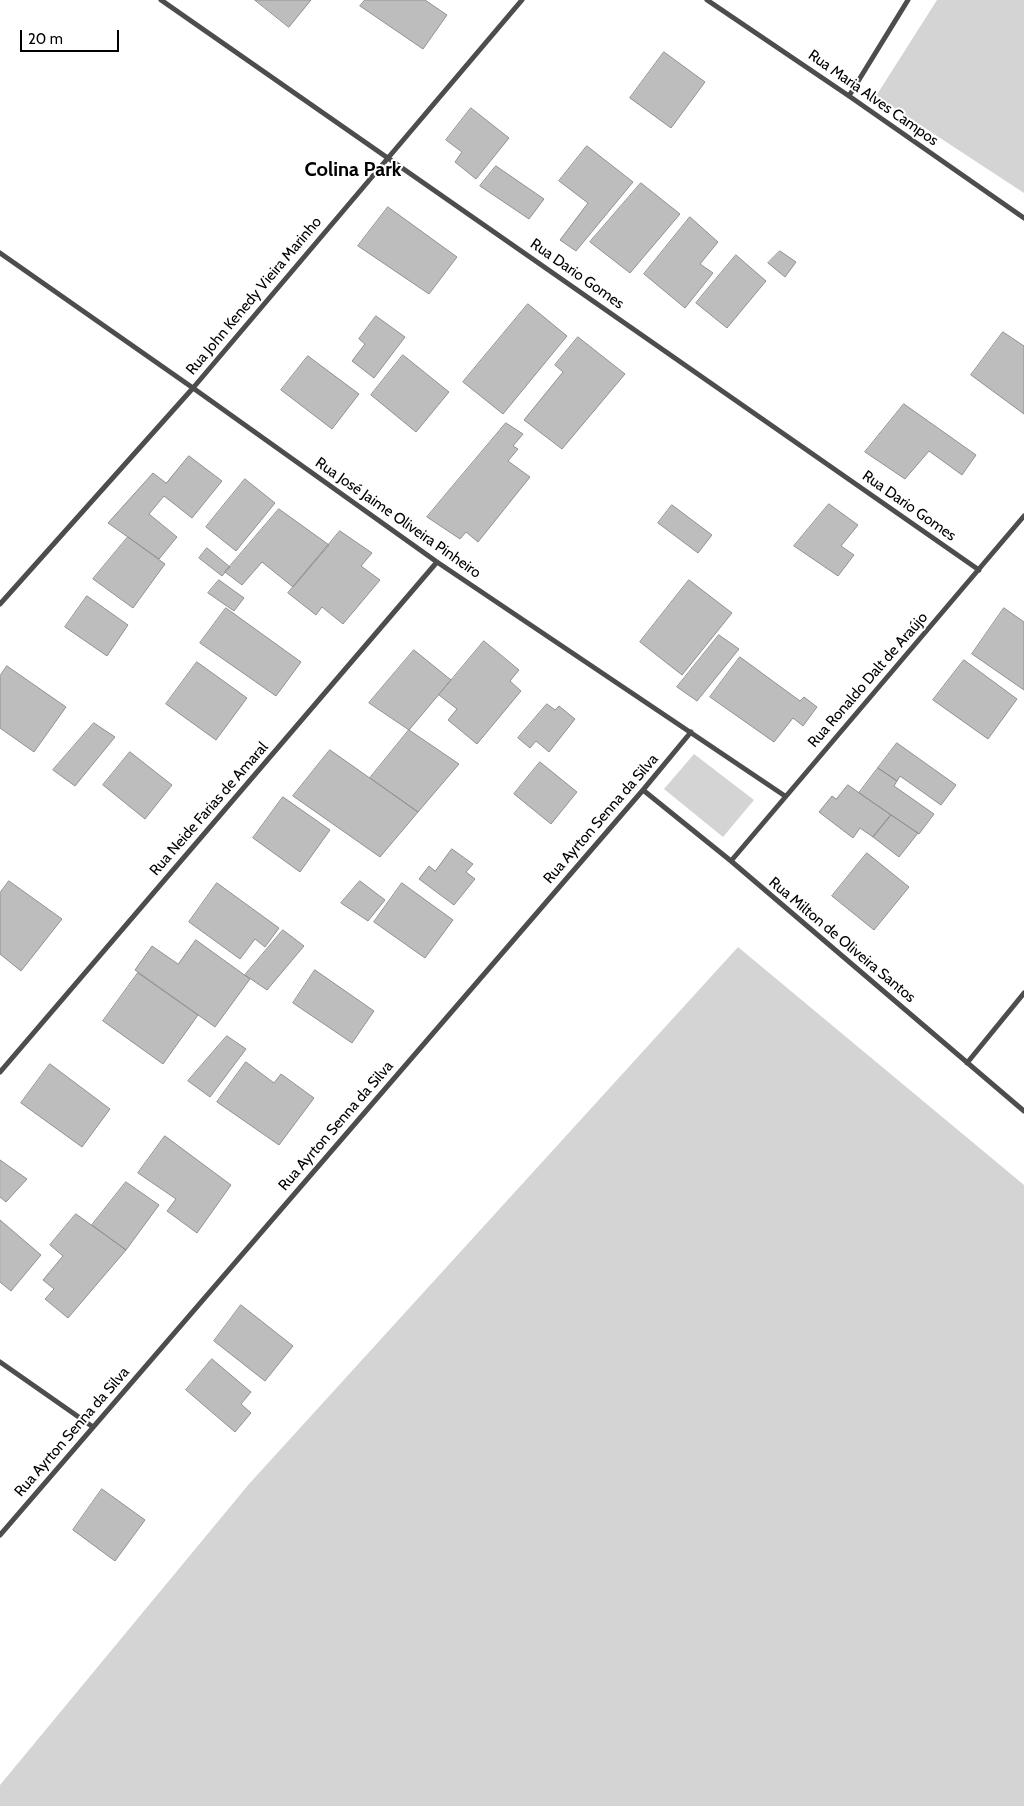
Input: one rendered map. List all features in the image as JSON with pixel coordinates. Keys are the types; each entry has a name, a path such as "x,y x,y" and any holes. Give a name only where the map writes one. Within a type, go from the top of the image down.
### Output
{"street":[{"name":"Rua Dario Gomes","path":"161,0 979,570"},
{"name":"Rua John Kenedy Vieira Marinho","path":"0,604 193,388 522,0"},
{"name":"Rua Maria Alves Campos","path":"707,0 1024,218"},
{"path":"849,96 908,0"},
{"name":"Rua José Jaime Oliveira Pinheiro","path":"0,253 437,562 786,796"},
{"name":"Rua Ronaldo Dalt de Araújo","path":"731,862 1024,516"},
{"name":"Rua Neide Farias de Amaral","path":"0,1072 437,562"},
{"name":"Rua Ayrton Senna da Silva","path":"0,1535 691,732"},
{"name":"Rua Milton de Oliveira Santos","path":"643,790 1024,1110"},
{"path":"967,1062 1024,993"},
{"path":"0,1362 93,1427"}],"shaded area":[{"path":"937,0 1024,0 1024,193 876,96"},
{"path":"694,754 754,800 723,837 664,789"},
{"path":"738,947 1024,1185 1024,1806 0,1806 0,1785 249,1484"}],"building":[{"path":"255,0 311,0 289,27"},
{"path":"365,0 425,0 447,15 423,49 360,6"},
{"path":"664,52 705,82 671,128 630,98"},
{"path":"471,108 509,138 476,179 455,162 462,152 446,140"},
{"path":"587,146 633,182 576,251 560,240 588,203 559,181"},
{"path":"496,166 544,199 529,219 480,186"},
{"path":"641,183 680,214 630,273 590,242"},
{"path":"388,207 457,257 429,294 358,246"},
{"path":"690,217 718,242 700,264 713,273 685,308 644,274"},
{"path":"780,251 796,262 785,277 768,263"},
{"path":"736,255 766,281 727,328 696,303"},
{"path":"528,304 567,336 503,414 463,382"},
{"path":"376,316 405,337 374,378 352,361 365,344 359,339"},
{"path":"1003,332 1024,346 1024,414 971,375"},
{"path":"578,337 625,374 562,449 524,420 563,372 555,365"},
{"path":"403,355 449,392 416,432 371,395"},
{"path":"308,356 359,394 332,429 281,390"},
{"path":"904,404 976,455 962,475 929,451 905,479 865,452"},
{"path":"506,423 523,434 513,446 518,449 508,461 530,477 478,542 466,532 460,539 427,517"},
{"path":"189,456 222,481 192,518 164,496 149,514 177,537 159,559 108,523 153,473 166,483"},
{"path":"245,479 275,503 236,551 206,527"},
{"path":"829,504 858,525 841,546 854,555 838,576 794,546"},
{"path":"672,505 712,535 698,553 658,523"},
{"path":"279,509 329,545 293,587 262,562 242,585 225,572"},
{"path":"340,531 372,553 361,566 380,580 343,624 322,607 316,615 288,593"},
{"path":"128,537 165,564 133,608 93,579"},
{"path":"207,548 230,567 222,576 199,558"},
{"path":"219,580 244,598 234,611 208,593"},
{"path":"689,580 732,613 682,675 640,642"},
{"path":"87,596 128,625 107,656 65,627"},
{"path":"226,608 301,662 276,696 200,643"},
{"path":"1004,608 1024,622 1024,690 972,654"},
{"path":"719,635 739,649 697,701 677,687"},
{"path":"484,641 519,670 510,681 521,691 477,744 448,720 457,709 439,695"},
{"path":"414,650 451,680 409,730 369,703"},
{"path":"740,657 800,701 804,697 817,707 803,726 793,718 774,742 710,697"},
{"path":"964,660 1017,699 988,739 933,700"},
{"path":"197,662 247,698 216,740 166,704"},
{"path":"7,666 66,707 34,752 0,728 0,676"},
{"path":"547,704 555,710 559,706 575,719 549,752 536,741 530,748 518,738"},
{"path":"94,723 115,737 75,786 53,770"},
{"path":"409,730 459,764 418,812 370,778"},
{"path":"897,743 956,785 941,805 900,776 897,781 878,768"},
{"path":"330,750 418,812 380,857 293,796"},
{"path":"130,752 172,785 145,819 103,785"},
{"path":"540,762 577,792 551,824 514,794"},
{"path":"878,768 897,781 894,786 934,814 919,834 859,793"},
{"path":"848,785 891,815 873,837 860,828 853,838 819,812 832,796 836,799"},
{"path":"283,797 330,830 300,872 253,838"},
{"path":"891,815 918,833 899,857 873,837"},
{"path":"452,849 473,864 466,872 475,879 454,905 419,879 429,866 435,871"},
{"path":"867,853 909,887 874,930 832,896"},
{"path":"9,881 62,919 21,971 0,954 0,893"},
{"path":"360,881 385,900 368,921 341,903"},
{"path":"217,883 279,928 265,947 255,939 240,959 189,922"},
{"path":"402,883 453,920 425,958 374,922"},
{"path":"283,930 304,946 267,990 245,975"},
{"path":"196,940 250,979 215,1027 135,970 152,946 178,964"},
{"path":"315,970 374,1011 352,1043 293,1003"},
{"path":"138,973 198,1015 163,1064 103,1021"},
{"path":"227,1036 246,1049 210,1097 188,1081"},
{"path":"246,1062 274,1083 281,1074 314,1098 279,1145 217,1102"},
{"path":"50,1064 110,1109 82,1147 21,1103"},
{"path":"165,1136 231,1185 197,1233 167,1211 176,1199 138,1173"},
{"path":"0,1160 27,1179 6,1202 0,1197"},
{"path":"126,1182 159,1205 126,1250 92,1225"},
{"path":"76,1214 126,1250 68,1318 45,1299 54,1289 43,1280 63,1256 50,1245"},
{"path":"0,1220 41,1255 11,1291 0,1282"},
{"path":"241,1305 293,1346 265,1381 214,1341"},
{"path":"212,1359 251,1392 241,1404 251,1413 235,1432 186,1390"},
{"path":"102,1489 145,1520 115,1561 73,1530"}],"district":[{"name":"Colina Park","path":"353,170"}]}
